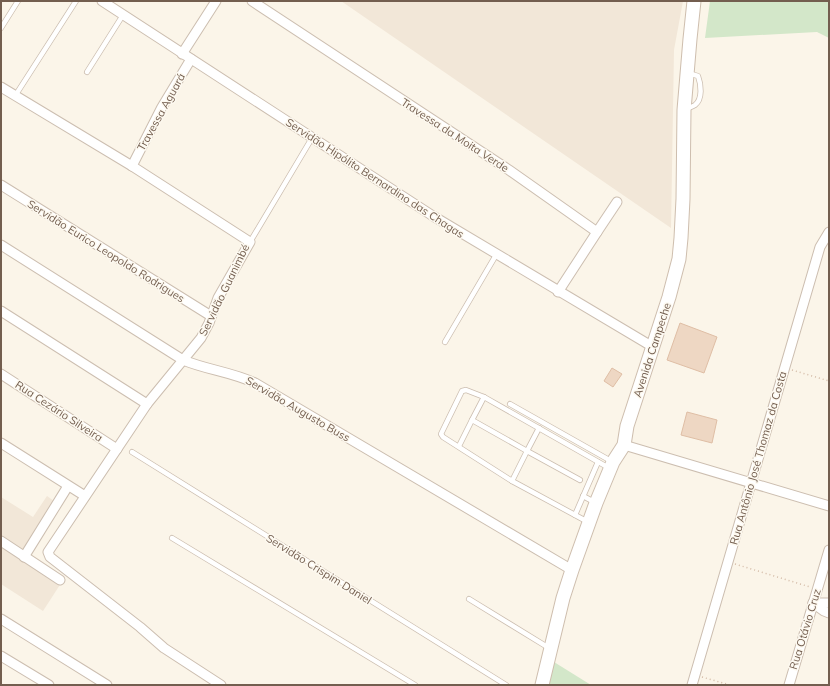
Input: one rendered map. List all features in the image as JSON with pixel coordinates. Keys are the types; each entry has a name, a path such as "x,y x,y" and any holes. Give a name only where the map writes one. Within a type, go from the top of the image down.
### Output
{"main road":[{"name":"Avenida Campeche","path":"542,685 550,649 572,570 611,466 624,445 627,426 669,297 680,247 683,198 684,110 694,1"}],"street":[{"name":"Servidão Hipólito Bernardino das Chagas","path":"102,1 433,216 558,292 653,347"},
{"path":"182,54 216,1"},
{"name":"Travessa da Moita Verde","path":"252,1 502,166 597,232"},
{"name":"Travessa Aguará","path":"132,166 162,107 191,59"},
{"name":"Servidão Guanimbé","path":"1,87 132,166 250,242 218,298 201,338 147,404 84,496 49,550 48,555 140,627 164,648 222,685"},
{"name":"Servidão Eurico Leopoldo Rodrigues","path":"1,185 211,316"},
{"path":"558,292 617,202"},
{"name":"Rua Antônio José Thomaz da Costa","path":"692,685 820,247 829,232"},
{"name":"Servidão Augusto Buss","path":"1,245 183,360 204,368 237,375 255,383 572,570"},
{"path":"1,311 147,404"},
{"name":"Rua Cezário Silveira","path":"1,374 117,449"},
{"path":"1,443 84,496"},
{"path":"624,445 829,506"},
{"path":"24,557 68,486"},
{"path":"1,541 60,580"},
{"name":"Rua Otávio Cruz","path":"789,685 829,550"},
{"path":"813,603 829,603"},
{"path":"813,603 829,613"},
{"path":"1,619 107,685"},
{"path":"1,656 49,685"}],"lane":[{"path":"1,28 18,1"},
{"path":"16,96 76,1"},
{"path":"86,72 123,15"},
{"path":"250,242 312,138"},
{"path":"446,342 496,254"},
{"path":"589,522 512,481 460,446 443,437 441,434 462,391 466,390 484,397 598,462 611,466"},
{"path":"460,446 484,397"},
{"path":"510,404 611,466"},
{"path":"472,420 580,480"},
{"path":"512,481 539,428"},
{"name":"Servidão Crispim Daniel","path":"132,452 506,685"},
{"path":"575,515 598,462"},
{"path":"583,496 596,503"},
{"path":"172,538 415,685"},
{"path":"469,599 550,649"}],"path":[{"path":"785,368 829,381"},
{"path":"728,562 817,589"},
{"path":"695,674 730,685"}],"shaded area":[{"path":"341,1 683,1 674,50 671,228"},
{"path":"47,496 61,506 31,554 65,577 43,611 1,584 1,497 33,517"}],"green space":[{"path":"710,1 829,1 829,38 817,32 705,38"},
{"path":"554,662 591,685 548,685"}],"building":[{"path":"680,323 717,337 704,373 667,360"},
{"path":"612,368 622,374 613,387 604,381"},
{"path":"687,412 717,420 712,443 681,435"}]}
